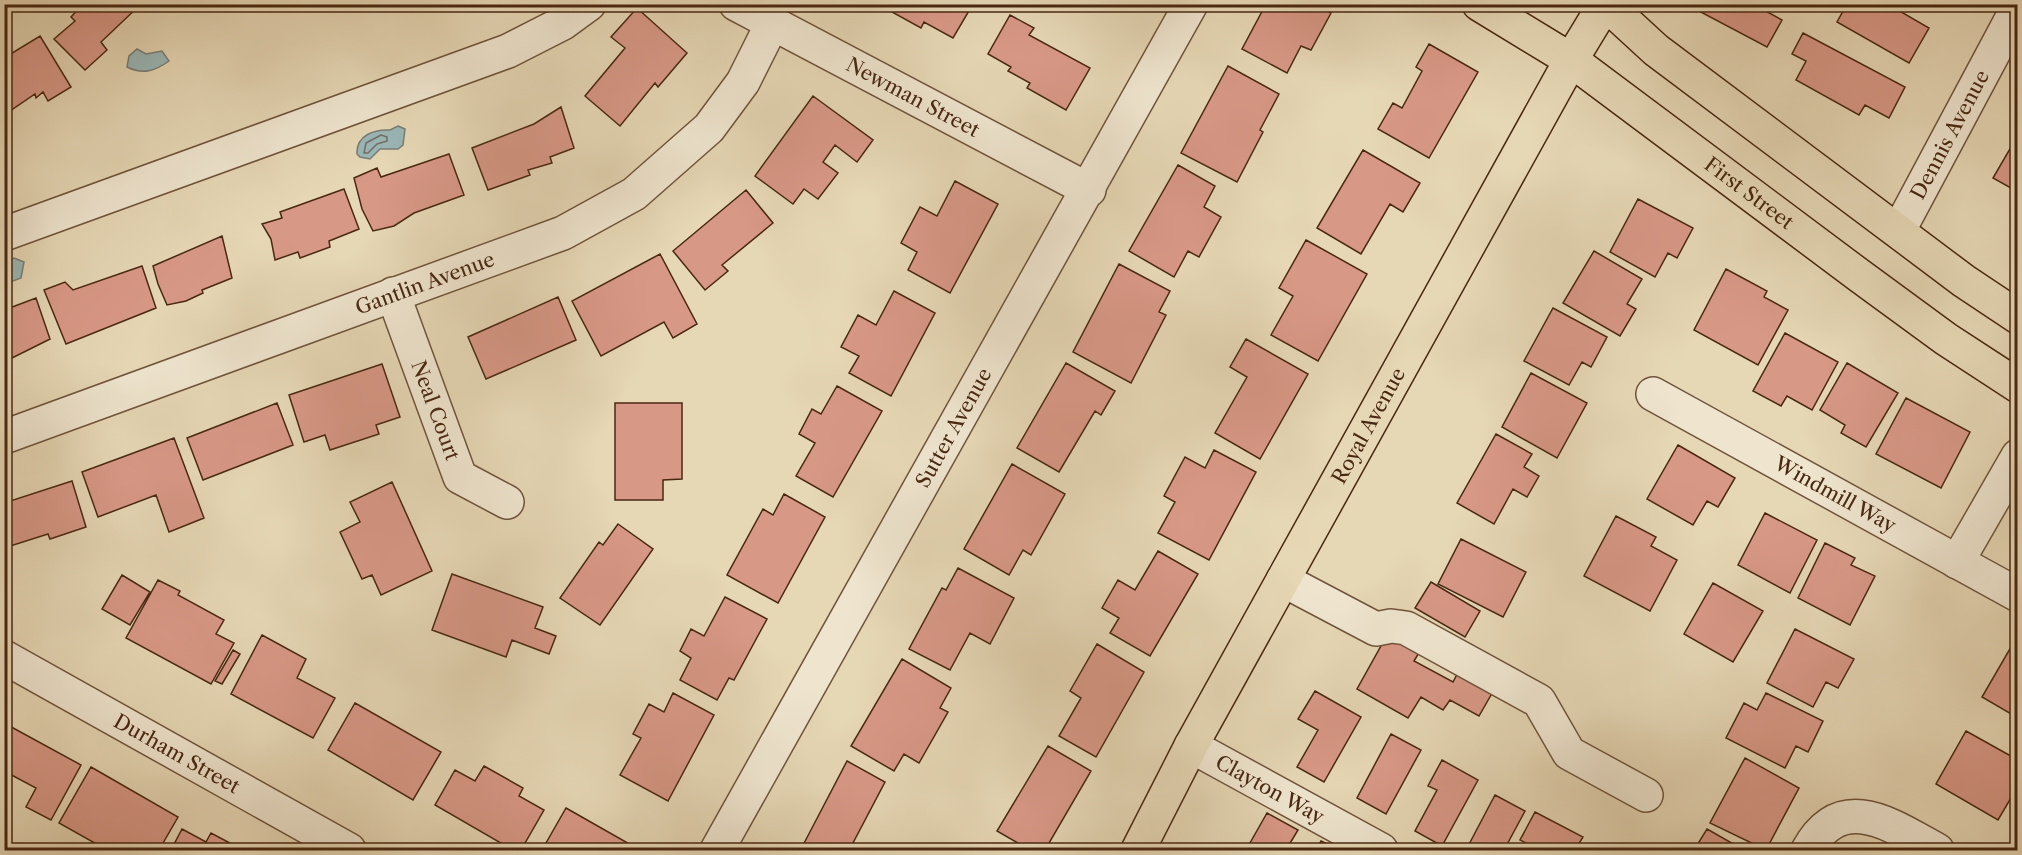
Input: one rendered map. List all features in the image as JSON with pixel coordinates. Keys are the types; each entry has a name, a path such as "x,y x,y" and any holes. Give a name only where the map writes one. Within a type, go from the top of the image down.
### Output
{"main road":[{"name":"First Street","path":"1479,4 1571,60 1869,283 1946,339 2018,386"},
{"name":"Royal Avenue","path":"1138,850 1191,746 1571,60 1605,4"},
{"path":"1605,4 1656,50 1899,230 1964,281 2018,317"}],"street":[{"path":"4,234 508,51 563,23 589,4"},
{"name":"Newman Street","path":"736,4 1089,190"},
{"name":"Sutter Avenue","path":"717,850 1089,190 1191,4"},
{"name":"Dennis Avenue","path":"1899,230 2018,7"},
{"name":"Gantlin Avenue","path":"4,436 563,233 634,194 709,128 743,82 772,24"},
{"name":"Neal Court","path":"393,294 460,477 507,501"},
{"name":"Windmill Way","path":"1653,394 2018,596"},
{"path":"1958,562 2018,456"},
{"path":"1283,580 1376,629 1391,626 1406,628 1539,701 1569,753 1646,795"},
{"name":"Durham Street","path":"4,657 349,850"},
{"name":"Clayton Way","path":"1191,746 1381,850"},
{"path":"1808,850 1824,829 1844,818 1864,816 1880,819 1938,850"}],"water":[{"path":"137,49 146,54 162,51 169,61 149,71 138,71 127,67 129,56"},
{"path":"398,126 405,129 403,145 398,149 380,149 370,159 357,154 360,142 368,134 390,130"},
{"path":"14,258 24,262 21,278 5,284 5,262"}],"building":[{"path":"83,4 141,4 101,42 107,50 85,70 54,39 75,21 71,17"},
{"path":"893,4 973,4 953,38 924,22 921,28 892,12 896,6"},
{"path":"1266,4 1316,4 1331,13 1311,50 1301,46 1287,73 1242,49"},
{"path":"1698,4 1753,4 1782,20 1767,47 1695,9"},
{"path":"1847,4 1898,4 1896,9 1929,28 1909,63 1837,22"},
{"path":"637,8 687,53 658,87 655,83 620,126 585,96 625,48 611,37"},
{"path":"1010,15 1034,28 1029,35 1090,68 1066,110 1027,88 1030,83 1008,71 1011,67 988,54"},
{"path":"1803,33 1905,87 1889,118 1865,105 1859,115 1796,80 1806,61 1792,54"},
{"path":"40,36 71,87 48,101 43,92 36,98 35,94 4,115 4,58"},
{"path":"1429,44 1478,72 1429,158 1378,129 1393,103 1402,108 1422,71 1416,67"},
{"path":"1228,66 1279,94 1260,130 1263,132 1237,182 1181,153"},
{"path":"813,96 873,140 857,162 835,145 823,162 838,173 818,199 804,189 793,204 755,176"},
{"path":"561,107 574,148 550,157 552,163 528,170 530,175 488,190 472,148 534,124"},
{"path":"2018,135 2018,192 1993,178"},
{"path":"1363,150 1420,183 1403,212 1390,204 1361,254 1317,228"},
{"path":"449,154 464,195 414,213 394,226 373,231 362,209 354,178 377,168 381,177"},
{"path":"1178,165 1215,186 1204,207 1221,217 1199,257 1188,251 1174,277 1129,251"},
{"path":"955,181 998,204 950,293 908,270 917,252 901,243 920,207 937,216"},
{"path":"344,189 359,229 329,241 330,247 300,258 298,252 275,260 271,239 262,224 282,218 280,212"},
{"path":"746,190 773,223 722,265 728,271 705,290 673,251"},
{"path":"1638,199 1693,228 1677,258 1668,253 1655,277 1610,252"},
{"path":"222,236 232,278 202,290 203,293 186,301 167,305 153,266"},
{"path":"1306,240 1367,274 1318,361 1271,335 1293,296 1279,288"},
{"path":"1594,251 1642,279 1627,304 1636,309 1620,336 1563,303"},
{"path":"660,254 697,324 673,338 664,322 601,356 572,301"},
{"path":"1119,264 1170,291 1159,312 1166,315 1131,383 1073,352"},
{"path":"142,266 156,308 66,344 44,290 65,282 73,290"},
{"path":"1726,269 1767,291 1764,297 1788,310 1758,365 1694,330"},
{"path":"894,291 935,313 891,396 849,373 859,356 841,347 858,315 876,325"},
{"path":"558,297 576,340 486,379 468,337"},
{"path":"36,298 50,339 4,362 4,316 9,314 7,309"},
{"path":"1553,308 1607,337 1591,367 1582,362 1569,385 1524,361"},
{"path":"1785,333 1838,362 1812,410 1787,396 1781,406 1753,391"},
{"path":"1246,339 1308,374 1260,459 1215,433 1247,377 1230,367"},
{"path":"1066,363 1115,391 1101,415 1095,411 1059,472 1017,448"},
{"path":"1847,363 1898,393 1866,447 1841,433 1845,425 1820,410"},
{"path":"382,364 400,417 376,425 379,434 330,450 325,435 304,442 289,395"},
{"path":"1531,373 1587,403 1557,458 1502,427"},
{"path":"837,386 882,411 833,497 796,476 815,443 799,434 812,409 821,414"},
{"path":"1906,398 1970,432 1941,488 1876,454"},
{"path":"277,403 293,445 203,480 187,438"},
{"path":"615,403 682,403 682,479 663,480 663,500 615,500"},
{"path":"1496,434 1532,454 1524,467 1539,476 1527,497 1513,489 1494,524 1457,503"},
{"path":"174,438 204,518 169,532 156,495 98,517 82,472"},
{"path":"1678,445 1735,478 1718,507 1707,501 1693,525 1647,499"},
{"path":"1214,450 1256,472 1209,560 1158,533 1175,502 1164,496 1185,457 1205,468"},
{"path":"1012,464 1065,494 1031,555 1023,550 1009,575 964,549"},
{"path":"72,481 86,527 50,539 48,534 4,548 4,503"},
{"path":"392,482 432,571 381,595 372,575 362,579 340,532 360,522 350,502"},
{"path":"784,494 825,517 778,603 727,575 763,509 773,515"},
{"path":"1765,513 1817,540 1790,593 1738,565"},
{"path":"1616,516 1656,537 1651,546 1677,560 1650,611 1584,576"},
{"path":"618,524 653,549 600,625 560,598 599,542 603,545"},
{"path":"1461,539 1526,572 1503,617 1438,584"},
{"path":"1825,543 1855,558 1851,565 1875,576 1850,625 1798,598"},
{"path":"1158,551 1198,574 1150,656 1110,633 1119,618 1102,608 1118,580 1135,590"},
{"path":"958,568 1014,598 990,644 970,633 950,670 909,649 942,588 946,590"},
{"path":"452,574 543,607 535,628 556,636 549,654 512,640 506,657 432,630"},
{"path":"122,575 150,592 130,625 102,609"},
{"path":"158,580 180,591 178,595 224,620 216,634 234,643 211,684 126,638"},
{"path":"1431,582 1480,611 1465,637 1415,608"},
{"path":"1713,583 1763,611 1733,662 1684,634"},
{"path":"725,597 767,619 734,680 729,678 717,700 680,680 691,658 680,651 691,629 704,636"},
{"path":"1391,628 1423,646 1414,661 1453,682 1464,661 1499,681 1479,716 1450,700 1443,710 1421,697 1408,718 1357,689"},
{"path":"1795,629 1854,659 1838,688 1826,682 1813,707 1767,683"},
{"path":"262,635 306,659 297,678 335,698 313,738 231,694"},
{"path":"1097,644 1144,672 1096,757 1059,736 1081,698 1070,691"},
{"path":"2011,647 2018,650 2018,718 1982,697"},
{"path":"233,650 240,654 222,684 215,681"},
{"path":"902,659 951,688 940,708 948,712 919,763 904,754 894,771 851,746"},
{"path":"1315,691 1361,717 1324,782 1297,767 1318,730 1298,719"},
{"path":"673,693 714,715 668,801 620,775 641,738 633,734 649,704 664,712"},
{"path":"1766,693 1823,721 1808,752 1796,746 1785,768 1726,738 1744,703 1757,710"},
{"path":"355,703 441,752 413,800 328,750"},
{"path":"4,723 81,765 51,820 26,807 36,788 4,771"},
{"path":"1966,731 2018,760 2018,786 1998,820 1936,784"},
{"path":"1391,734 1421,750 1386,814 1357,798"},
{"path":"1048,746 1091,771 1045,850 1030,850 997,831"},
{"path":"1745,758 1799,788 1766,850 1710,823"},
{"path":"1442,760 1478,780 1442,846 1415,831 1437,790 1428,786"},
{"path":"847,761 885,782 853,843 858,846 856,850 801,849"},
{"path":"484,766 523,788 519,796 544,810 521,850 513,850 435,805 455,770 475,781"},
{"path":"91,767 178,817 159,850 107,850 59,823"},
{"path":"1495,795 1525,811 1504,850 1466,850"},
{"path":"566,808 640,850 542,850"},
{"path":"1535,812 1583,837 1575,850 1540,850 1520,840"},
{"path":"1267,813 1298,830 1286,850 1246,850"},
{"path":"182,829 206,842 211,833 243,850 171,850"},
{"path":"1707,829 1744,850 1694,850"},
{"path":"1321,841 1339,850 1316,850"}]}
